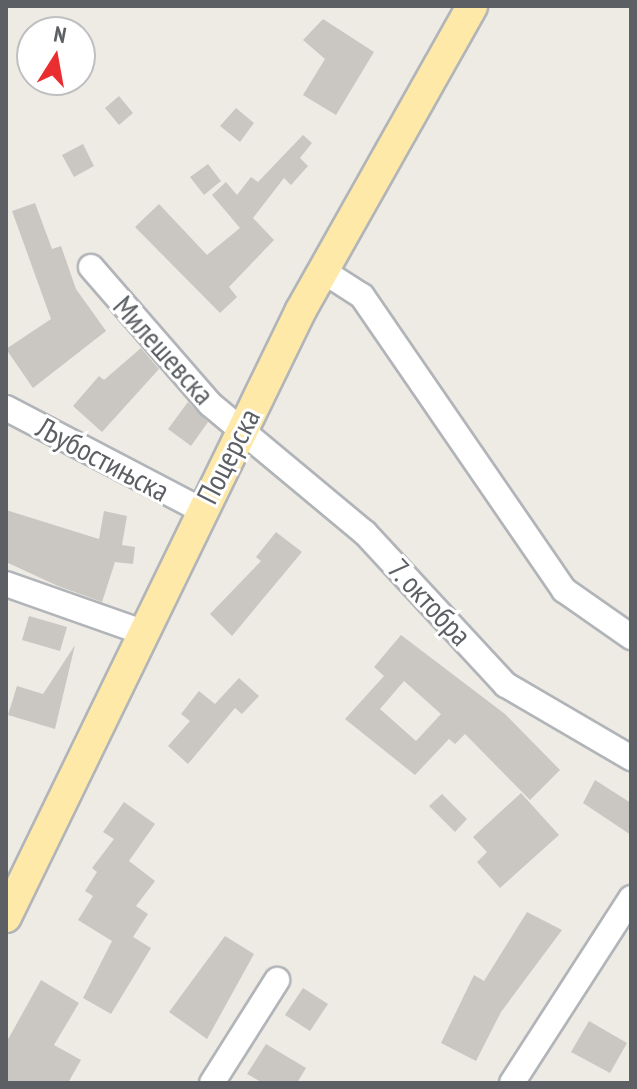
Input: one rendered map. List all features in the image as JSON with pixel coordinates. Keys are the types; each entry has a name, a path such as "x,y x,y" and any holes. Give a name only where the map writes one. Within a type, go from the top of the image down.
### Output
{"main road":[{"name":"Поцерска","path":"6,917 240,430 323,271 472,6"}],"street":[{"name":"Милешевска","path":"91,267 240,430"},
{"path":"323,271 362,296 564,590 631,637"},
{"name":"Љубостињска","path":"6,408 201,510"},
{"name":"7. октобра","path":"240,430 365,533 506,685 631,758"},
{"path":"6,584 142,632"},
{"path":"512,1083 631,898"},
{"path":"212,1083 277,980"}],"building":[{"path":"323,19 374,52 336,115 303,95 325,59 303,40"},
{"path":"119,96 133,113 119,125 105,108"},
{"path":"236,108 254,123 240,142 220,126"},
{"path":"303,135 312,143 300,158 308,166 291,185 284,178 253,218 274,240 229,287 237,297 220,313 135,227 159,204 207,255 240,228 212,195 226,182 237,195 251,177 258,182"},
{"path":"83,144 94,166 74,177 62,155"},
{"path":"208,164 221,181 204,195 190,177"},
{"path":"35,203 52,249 61,246 76,289 106,331 33,388 6,349 51,319 12,211"},
{"path":"141,348 159,369 102,432 73,406 99,376 104,380"},
{"path":"188,402 208,422 191,446 168,429"},
{"path":"6,510 99,539 104,511 127,516 122,545 135,547 133,564 115,562 102,602 58,586 6,562"},
{"path":"276,532 302,552 232,636 210,614 261,561 256,557"},
{"path":"29,616 67,627 60,651 22,640"},
{"path":"401,635 505,714 560,770 530,800 465,734 455,744 449,739 415,775 345,719 384,676 374,667","holes":["404,681 441,714 416,741 380,709"]},
{"path":"75,645 55,729 8,715 17,686 43,694"},
{"path":"239,678 259,696 242,714 235,708 188,764 168,746 190,721 181,714 199,691 215,704"},
{"path":"595,780 631,803 631,835 583,803"},
{"path":"521,793 559,835 500,888 477,862 487,852 473,837"},
{"path":"442,794 467,819 455,832 429,806"},
{"path":"124,802 155,824 129,861 155,881 136,906 148,914 133,937 151,948 111,1014 83,998 112,941 78,920 93,896 85,891 97,872 92,868 114,839 103,832"},
{"path":"527,912 562,930 501,1012 476,1061 441,1043 474,975 484,981"},
{"path":"225,936 254,954 207,1039 169,1012"},
{"path":"41,980 79,1003 54,1045 81,1060 68,1083 6,1083 6,1043"},
{"path":"303,988 328,1004 310,1031 285,1015"},
{"path":"589,1021 627,1043 610,1073 571,1052"},
{"path":"266,1044 306,1068 297,1083 263,1083 247,1074"}]}
